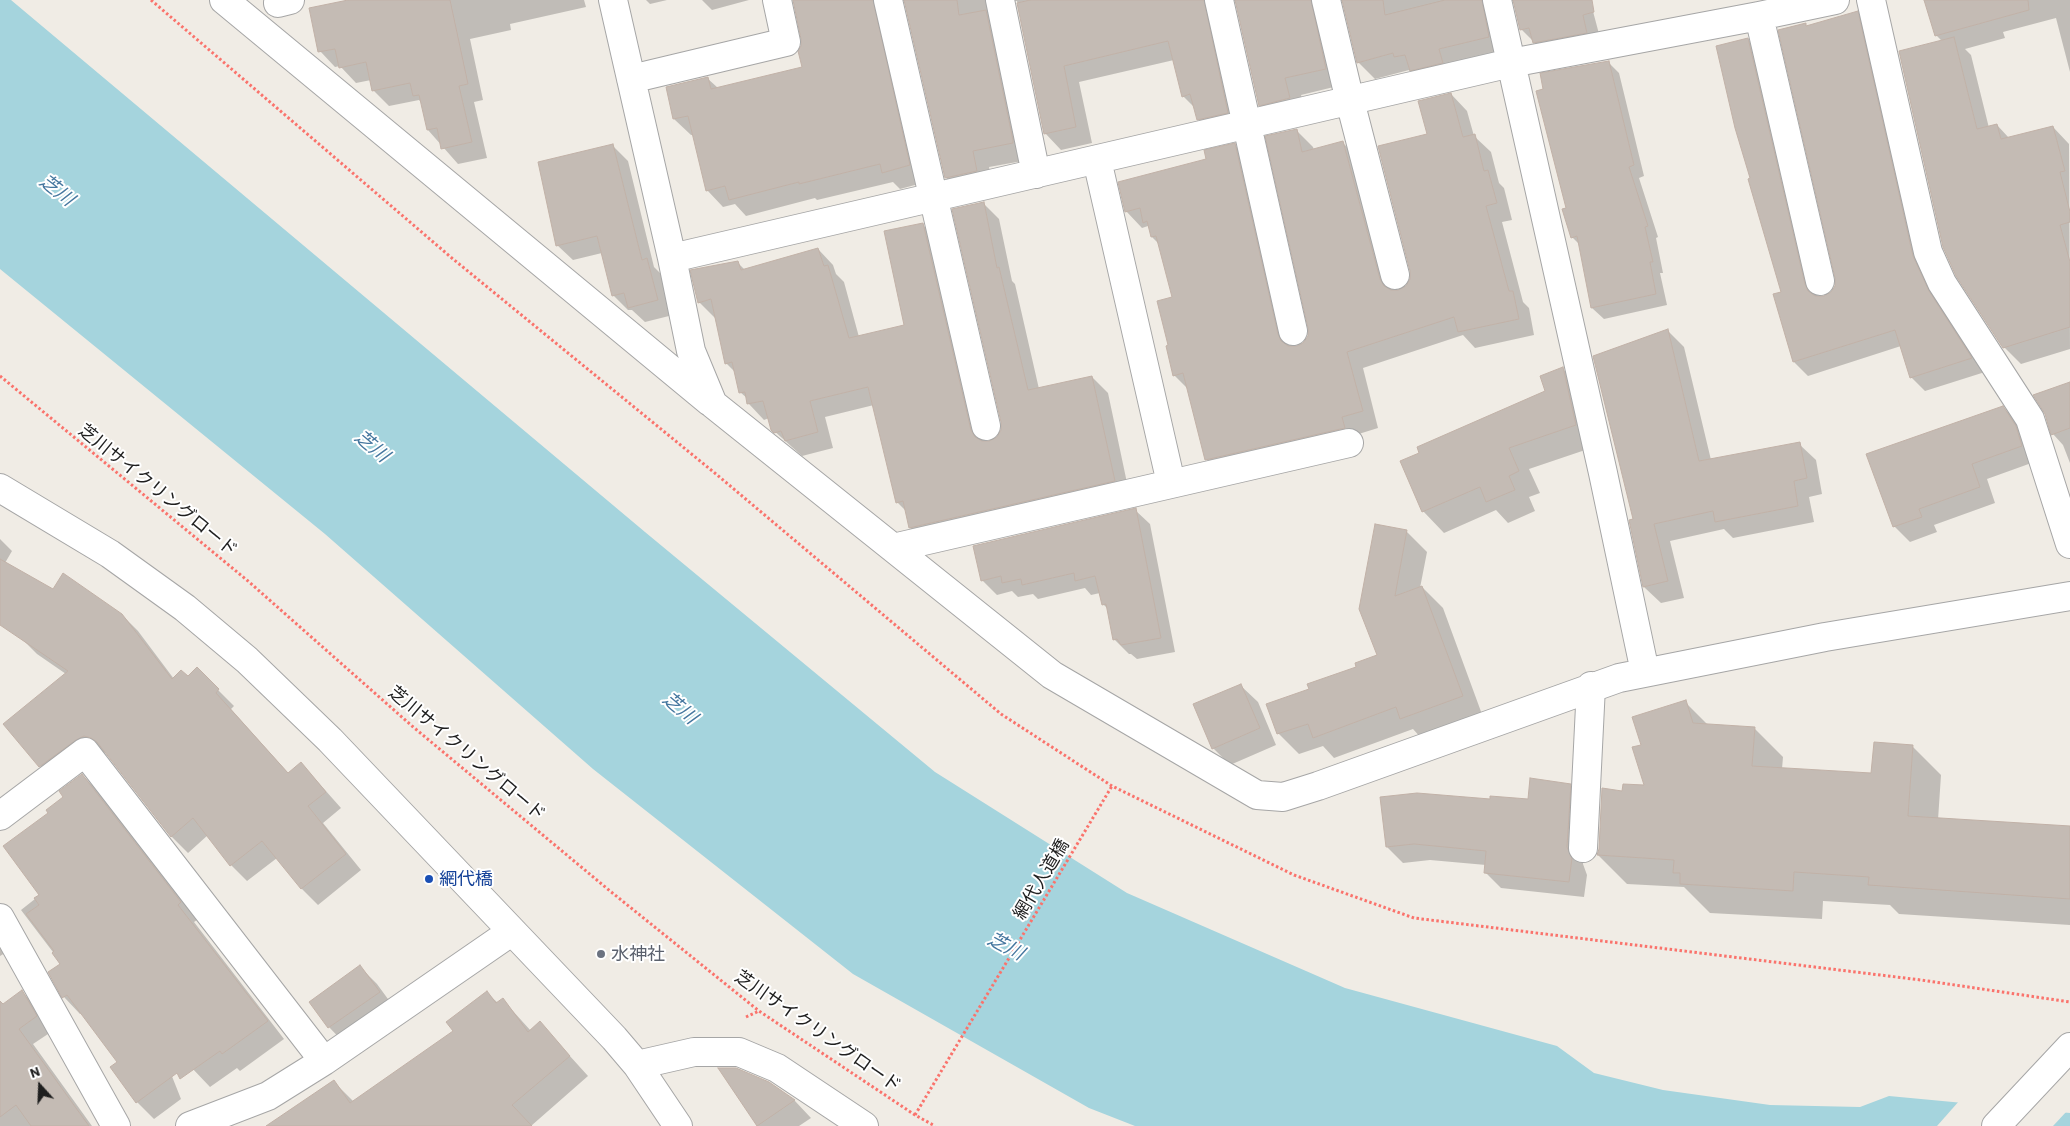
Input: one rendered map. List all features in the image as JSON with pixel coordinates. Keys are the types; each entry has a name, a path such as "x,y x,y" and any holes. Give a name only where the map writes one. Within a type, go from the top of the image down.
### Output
{"street":[{"path":"224,0 713,404 1052,674 1257,795 1283,797 1318,786 1591,686 1645,672 1825,637 2070,596"},
{"path":"613,0 672,258 691,351 713,404"},
{"path":"631,79 786,42 777,0"},
{"path":"888,0 986,426"},
{"path":"1000,0 1036,174"},
{"path":"1219,0 1293,331"},
{"path":"1326,0 1395,276"},
{"path":"1497,0 1603,473 1645,672"},
{"path":"672,258 1511,63 1835,0"},
{"path":"1871,0 1928,252 1942,283 2030,419 2070,544"},
{"path":"1759,16 1820,282"},
{"path":"1097,160 1171,483"},
{"path":"893,548 1349,443"},
{"path":"0,488 110,554 186,608 247,660 330,740 614,1038 637,1065 678,1126"},
{"path":"1583,848 1591,686"},
{"path":"0,816 85,752 324,1061"},
{"path":"0,918 116,1126"},
{"path":"190,1126 268,1096 324,1061 511,932"},
{"path":"1996,1126 2070,1047"},
{"path":"637,1065 694,1052 739,1052 776,1068 864,1126"}],"path":[{"name":"芝川サイクリングロード","path":"0,376 248,581 412,726 759,1011 915,1115 935,1126"},
{"name":"網代人道橋","path":"915,1115 1112,786"}],"water":[{"name":"芝川","path":"0,0 11,0 645,532 935,772 1127,893 1345,988 1557,1046 1594,1073 1663,1090 1770,1105 1860,1107 1889,1096 2070,1113 2070,1126 1135,1126 1089,1108 853,974 593,769 325,534 0,269"}],"pier":[{"path":"1960,1100 2067,1111 2053,1126 1937,1126"}],"building":[{"path":"348,0 450,0 468,84 459,86 472,142 441,149 437,128 427,130 419,95 413,96 410,83 372,91 366,62 339,68 335,49 318,52 309,8"},
{"path":"793,0 873,0 910,165 882,173 880,164 729,200 725,186 706,191 688,116 673,119 666,87 708,77 711,89 802,67 798,51 801,46 801,39"},
{"path":"904,0 957,0 959,15 986,10 1013,143 973,151 977,171 945,178"},
{"path":"1030,0 1204,0 1228,113 1197,120 1190,94 1182,97 1168,41 1064,66 1076,127 1044,134 1017,3"},
{"path":"1235,0 1311,0 1326,69 1285,78 1290,98 1259,106"},
{"path":"1342,0 1383,0 1385,15 1445,0 1482,0 1489,37 1439,49 1443,63 1410,71 1405,55 1394,57 1393,53 1357,63"},
{"path":"1513,0 1592,0 1594,12 1583,15 1587,33 1533,43 1529,28 1520,30"},
{"path":"1924,0 2028,0 2029,10 1935,36"},
{"path":"1858,11 1913,256 1929,291 1972,358 1910,378 1895,330 1793,362 1773,294 1781,292 1748,179 1750,178 1735,128 1716,46 1748,38 1805,284 1808,291 1815,296 1824,296 1831,292 1835,286 1835,278 1778,30 1806,23 1806,26"},
{"path":"1954,37 1977,129 1997,124 2001,139 2053,126 2065,171 2060,172 2070,212 2070,222 2060,225 2070,262 2070,327 2003,348 1956,276 1943,247 1899,51"},
{"path":"1609,61 1634,165 1629,167 1648,226 1645,227 1653,262 1650,262 1656,294 1591,308 1577,236 1571,238 1562,209 1566,208 1536,91 1543,89 1540,73"},
{"path":"1451,93 1463,137 1475,134 1484,171 1488,170 1497,203 1486,206 1509,291 1513,291 1519,319 1458,332 1454,317 1347,352 1363,411 1342,417 1345,428 1205,460 1183,373 1173,376 1166,346 1168,345 1157,301 1172,297 1156,236 1151,237 1147,221 1143,223 1140,208 1125,212 1118,182 1206,159 1204,150 1235,143 1278,334 1281,341 1288,346 1297,346 1303,343 1308,336 1308,328 1265,136 1297,129 1302,152 1343,141 1380,279 1384,286 1391,290 1398,290 1406,286 1410,279 1410,271 1378,146 1427,134 1418,101"},
{"path":"613,144 642,260 647,258 658,300 628,308 624,293 612,296 597,236 556,246 538,162"},
{"path":"984,202 997,268 999,267 1028,390 1092,376 1115,481 909,528 903,501 896,503 868,387 810,401 818,432 785,441 781,431 774,433 771,430 763,401 747,404 745,392 739,393 732,362 725,364 711,299 698,303 690,270 738,261 741,270 818,248 824,266 828,265 849,338 904,325 884,231 923,223 971,430 975,437 982,441 989,441 997,437 1001,430 1001,422 952,209"},
{"path":"1668,329 1699,461 1800,442 1807,478 1794,481 1798,506 1715,522 1713,511 1654,524 1668,581 1643,587 1629,520 1633,519 1593,356"},
{"path":"1563,367 1576,425 1509,448 1519,471 1509,476 1515,490 1486,502 1480,487 1422,512 1400,461 1419,453 1417,447 1545,391 1540,376"},
{"path":"2070,382 2070,428 2051,435 2045,414 2033,395"},
{"path":"2003,406 2016,426 2022,446 1972,464 1980,487 1919,509 1922,517 1893,527 1866,454"},
{"path":"1136,508 1161,638 1121,645 1117,639 1113,640 1106,604 1102,605 1095,576 1075,581 1074,573 1022,585 1021,579 1002,583 1001,576 981,581 973,546"},
{"path":"1375,524 1407,530 1395,596 1422,586 1463,696 1400,719 1396,707 1313,738 1308,724 1277,734 1266,704 1309,689 1307,684 1356,667 1355,663 1377,655 1359,609"},
{"path":"0,559 53,589 63,573 122,614 172,679 181,670 188,676 197,667 219,689 216,693 288,773 301,762 326,792 308,806 346,854 301,889 262,841 230,866 193,818 171,837 97,742 91,738 84,736 76,740 39,767 3,724 68,671 0,625"},
{"path":"1241,684 1260,728 1212,749 1193,704"},
{"path":"1686,700 1693,723 1755,727 1752,766 1871,773 1874,742 1913,745 1908,816 2070,826 2070,899 1868,885 1869,877 1794,872 1793,891 1680,884 1680,873 1673,873 1674,860 1597,855 1599,849 1602,788 1622,791 1623,784 1644,785 1632,747 1641,745 1632,717"},
{"path":"82,774 181,902 178,905 268,1021 222,1054 220,1051 180,1079 177,1073 136,1103 110,1067 117,1062 67,995 62,998 48,972 60,964 52,953 54,951 26,914 39,905 34,898 39,895 3,846 48,813 46,810 63,797 59,791"},
{"path":"1530,778 1571,784 1567,847 1572,858 1569,882 1484,873 1486,851 1414,844 1386,847 1380,797 1417,793 1490,799 1490,796 1528,799"},
{"path":"360,965 380,992 328,1028 309,1002"},
{"path":"22,990 37,1016 19,1029 89,1126 31,1126 16,1105 0,1117 0,1001 3,1004"},
{"path":"487,991 496,1003 503,998 528,1032 540,1021 570,1056 512,1105 532,1126 266,1126 334,1080 350,1103 453,1031 446,1022"},
{"path":"718,1068 736,1068 769,1082 795,1100 757,1126"}],"place":[{"name":"網代橋","path":"429,879"},
{"name":"水神社","path":"601,954"}]}
